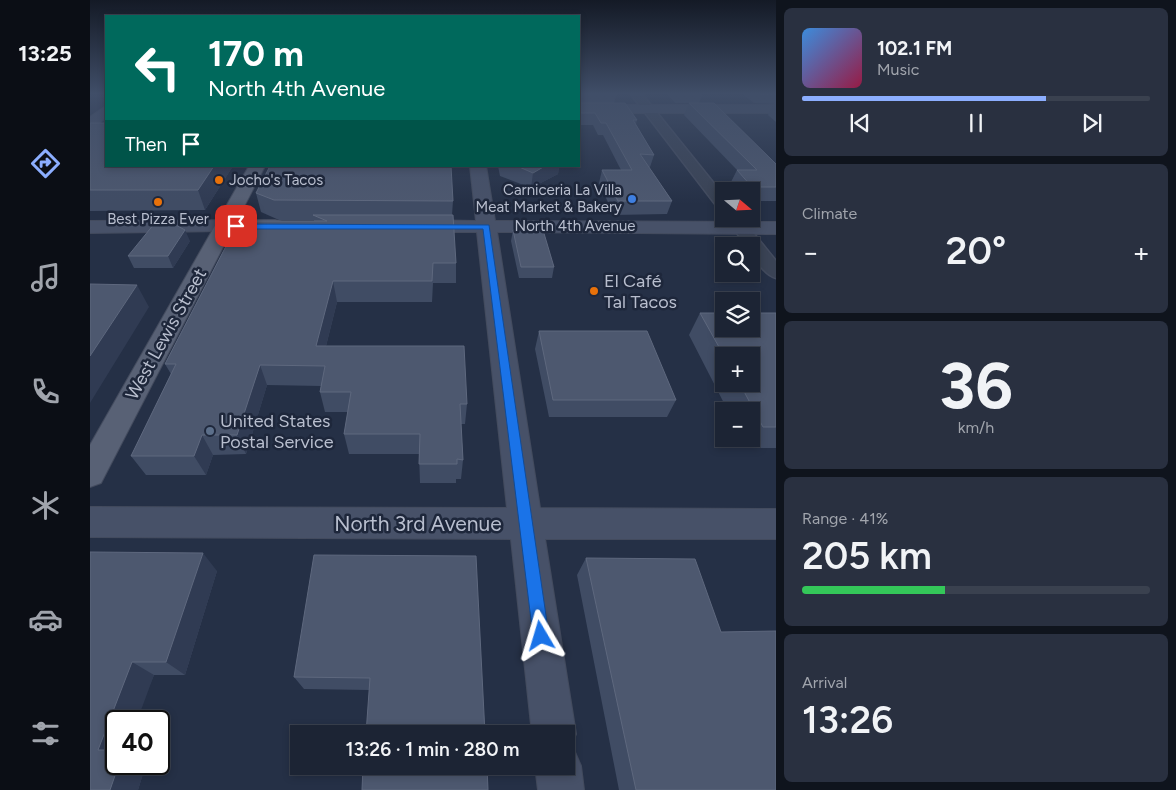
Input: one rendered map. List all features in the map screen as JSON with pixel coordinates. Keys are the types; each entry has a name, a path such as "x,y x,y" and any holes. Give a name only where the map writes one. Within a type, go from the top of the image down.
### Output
{"main road":[{"name":"West Lewis Street","path":"90,474 256,167"}],"street":[{"path":"664,130 715,195"},
{"path":"478,167 553,725"},
{"name":"North 4th Avenue","path":"402,226 715,223"},
{"path":"90,227 295,226"},
{"name":"North 4th Avenue","path":"760,226 776,228"},
{"path":"741,228 776,273"},
{"name":"North 3rd Avenue","path":"90,522 776,524"},
{"path":"559,775 561,790"}],"building":[{"path":"90,130 105,130 105,167 213,167 198,190 90,190"},
{"path":"610,130 639,130 654,155 640,154 672,201 618,201 602,170 632,170"},
{"path":"716,130 741,130 776,164 776,187 760,187 760,182 748,182 737,170 757,170"},
{"path":"269,167 451,167 453,201 274,200 256,193"},
{"path":"519,167 543,167 533,173"},
{"path":"313,215 453,215 456,263 433,263 432,281 333,281 316,346 464,346 467,404 460,404 463,460 457,459 457,464 419,464 420,434 344,434 351,392 320,392 325,366 260,365 237,435 202,435 194,456 131,456 176,364 165,364 239,221 327,221"},
{"path":"154,224 174,224 185,230 168,256 128,256"},
{"path":"513,230 543,230 554,267 521,267"},
{"path":"90,284 137,285 90,356"},
{"path":"700,313 715,313 715,337 760,337 760,313 776,313 776,427 763,427 760,421 760,402 750,402 744,392 760,392 760,347 719,347"},
{"path":"539,331 647,331 676,400 553,400"},
{"path":"90,552 203,553 166,662 132,662 113,710 105,710 105,732 98,750 105,750 105,775 115,775 110,790 90,790"},
{"path":"314,555 476,556 485,725 367,725 370,678 294,677"},
{"path":"586,558 695,559 721,632 776,631 776,790 636,790"},
{"path":"363,775 487,775 488,790 362,790"}],"place":[{"name":"Jocho's Tacos","path":"219,180"},
{"name":"Carniceria La Villa Meat Market & Bakery","path":"632,199"},
{"name":"Best Pizza Ever","path":"158,202"},
{"name":"El Café Tal Tacos","path":"594,291"},
{"name":"United States Postal Service","path":"210,431"}],"route":[{"path":"236,226 486,226 541,636"}]}
